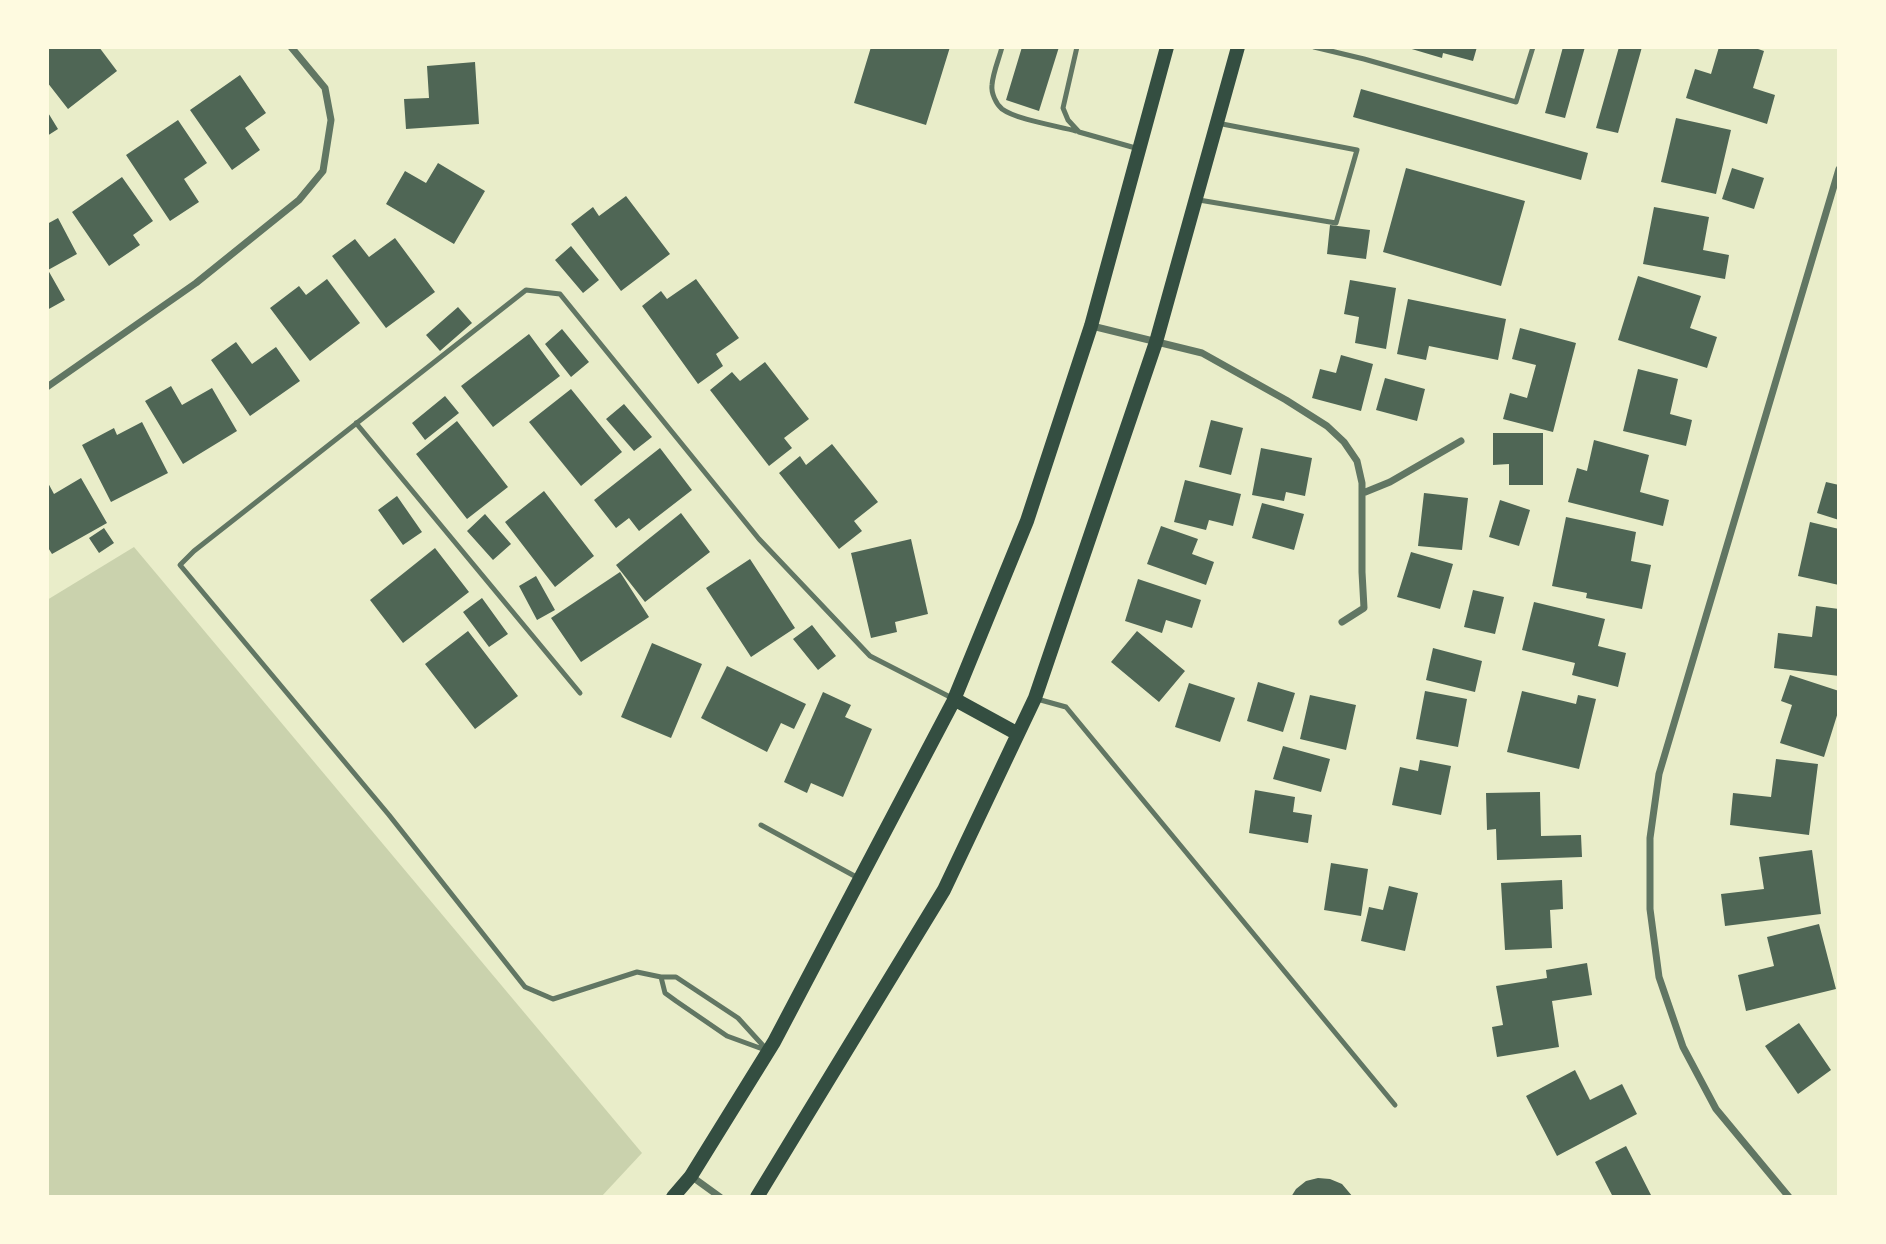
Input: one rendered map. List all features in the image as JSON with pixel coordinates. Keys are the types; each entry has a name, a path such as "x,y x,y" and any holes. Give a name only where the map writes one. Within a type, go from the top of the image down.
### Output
{"main road":[{"path":"673,1197 691,1175 768,1051 954,699 1027,522 1091,326 1167,47"},
{"path":"757,1197 944,890 1035,698 1156,342 1238,47"},
{"path":"954,699 1018,734"}],"street":[{"path":"47,387 196,283 299,200 323,170 331,120 325,88 291,47"},
{"path":"1789,1197 1716,1109 1684,1047 1659,976 1650,909 1650,838 1659,774 1839,169"},
{"path":"1091,326 1202,353 1286,400 1327,426 1344,442 1357,461 1363,493 1364,608 1342,622"},
{"path":"1363,493 1390,482 1461,441"},
{"path":"691,1175 720,1197"}],"lane":[{"path":"1002,47 991,85 997,104 1003,110 1139,149"},
{"path":"1077,47 1063,108 1068,120 1079,132"},
{"path":"1314,47 1330,49 1516,102 1533,47"},
{"path":"1195,200 1336,223 1357,150 1217,123"},
{"path":"768,1051 738,1018 676,977 637,972 553,999 525,987 389,815 180,565 194,551 526,290 560,294 759,539 870,656 954,699"},
{"path":"356,423 580,693"},
{"path":"1035,698 1066,707 1395,1105"},
{"path":"761,825 860,878"},
{"path":"661,977 665,993 676,1001 727,1036 768,1051"}],"green space":[{"path":"134,547 642,1153 601,1197 47,1197 47,600"}],"building":[{"path":"47,47 99,47 117,71 68,109 47,82"},
{"path":"871,47 950,47 926,125 854,103"},
{"path":"1022,47 1059,47 1039,111 1006,100"},
{"path":"1405,47 1477,47 1473,61 1443,53 1442,58"},
{"path":"1563,47 1585,47 1565,118 1545,113"},
{"path":"1619,47 1642,47 1618,133 1596,128"},
{"path":"1719,47 1752,47 1764,51 1753,88 1775,95 1767,124 1686,98 1695,69 1711,74"},
{"path":"475,62 479,124 406,129 404,99 429,98 427,66"},
{"path":"240,75 266,113 245,128 260,150 232,170 190,110"},
{"path":"1361,89 1588,153 1581,180 1353,117"},
{"path":"47,111 58,129 47,136"},
{"path":"1676,118 1731,130 1716,194 1661,182"},
{"path":"178,120 207,163 184,179 199,202 170,221 126,155"},
{"path":"438,163 485,191 454,244 386,204 405,171 426,183"},
{"path":"1406,168 1525,201 1501,286 1383,252"},
{"path":"1732,168 1764,178 1754,209 1722,199"},
{"path":"122,177 153,221 133,235 140,245 109,266 72,212"},
{"path":"626,196 670,254 621,291 571,224 593,207 599,216"},
{"path":"1654,207 1709,217 1703,250 1729,255 1725,279 1643,264"},
{"path":"58,218 77,254 48,270 65,300 47,310 47,224"},
{"path":"1330,225 1370,230 1366,259 1327,254"},
{"path":"395,238 435,292 386,328 332,256 355,239 369,257"},
{"path":"571,246 599,280 583,293 555,260"},
{"path":"1638,276 1701,296 1690,328 1717,337 1707,368 1618,340"},
{"path":"327,279 360,323 310,361 270,308 299,286 306,295"},
{"path":"696,279 739,338 716,354 723,366 698,384 642,306 661,291 667,299"},
{"path":"1350,280 1396,288 1386,349 1355,343 1359,317 1344,314"},
{"path":"1408,299 1506,319 1498,360 1429,346 1426,360 1397,354"},
{"path":"458,307 472,323 440,351 426,335"},
{"path":"1520,328 1576,343 1553,432 1503,419 1510,393 1527,398 1536,365 1512,359"},
{"path":"562,329 589,362 571,377 545,344"},
{"path":"529,334 560,376 493,427 461,386"},
{"path":"236,342 252,364 276,347 300,381 250,416 211,360"},
{"path":"1341,355 1373,364 1361,411 1312,398 1320,369 1336,373"},
{"path":"765,362 809,419 784,438 792,448 769,466 710,390 732,372 740,381"},
{"path":"1638,369 1678,379 1670,414 1692,420 1686,446 1623,431"},
{"path":"1385,378 1425,389 1417,421 1376,410"},
{"path":"171,386 182,405 212,388 237,431 183,464 145,401"},
{"path":"571,389 622,452 581,486 529,422"},
{"path":"445,396 459,413 425,440 412,423"},
{"path":"624,404 652,437 634,451 606,419"},
{"path":"1211,420 1243,428 1231,475 1199,467"},
{"path":"457,421 508,487 467,519 416,454"},
{"path":"142,422 168,473 111,502 82,445 114,428 117,435"},
{"path":"1493,433 1543,433 1543,485 1509,485 1509,464 1493,465"},
{"path":"1594,440 1649,455 1640,492 1669,500 1663,526 1568,502 1577,468 1587,471"},
{"path":"832,444 878,502 854,521 862,531 839,549 779,473 800,456 806,465"},
{"path":"660,448 692,490 639,531 629,518 616,528 594,500"},
{"path":"1261,448 1312,458 1305,496 1286,492 1284,501 1252,495"},
{"path":"81,478 107,523 52,554 47,546 47,481 54,494"},
{"path":"1185,480 1241,494 1233,526 1209,520 1206,530 1174,522"},
{"path":"1826,482 1839,485 1839,520 1817,513"},
{"path":"544,491 594,556 555,587 505,522"},
{"path":"1424,493 1468,498 1462,550 1418,546"},
{"path":"397,496 422,532 403,545 378,510"},
{"path":"1500,500 1530,510 1519,546 1489,537"},
{"path":"1262,503 1304,514 1294,550 1252,538"},
{"path":"681,513 710,552 645,602 616,565"},
{"path":"485,514 511,544 493,560 467,531"},
{"path":"1566,517 1636,532 1631,561 1651,565 1642,609 1586,598 1587,593 1552,586"},
{"path":"1810,522 1839,529 1839,585 1798,576"},
{"path":"1161,526 1198,539 1192,554 1214,562 1206,585 1147,564"},
{"path":"104,528 114,543 99,553 89,538"},
{"path":"911,539 928,614 895,622 897,632 871,638 851,553"},
{"path":"435,548 469,592 403,643 370,600"},
{"path":"1411,552 1453,564 1440,609 1397,597"},
{"path":"750,559 795,628 751,657 706,588"},
{"path":"620,572 649,617 581,662 551,618"},
{"path":"536,576 555,610 537,620 519,586"},
{"path":"1138,579 1201,600 1192,628 1166,620 1162,633 1125,621"},
{"path":"1473,590 1504,597 1495,634 1464,627"},
{"path":"482,598 508,634 489,647 463,612"},
{"path":"1534,602 1605,619 1598,646 1626,653 1618,687 1572,675 1575,663 1522,650"},
{"path":"1816,606 1839,609 1839,676 1774,668 1778,633 1812,637"},
{"path":"812,625 836,656 818,670 793,639"},
{"path":"468,631 518,696 475,729 425,664"},
{"path":"1137,631 1185,671 1159,702 1111,662"},
{"path":"652,643 702,664 671,738 621,717"},
{"path":"1433,648 1482,661 1475,692 1426,680"},
{"path":"727,666 806,704 794,729 781,723 767,752 701,718"},
{"path":"1790,675 1839,691 1839,709 1824,757 1780,743 1792,705 1781,701"},
{"path":"1258,682 1295,693 1283,732 1247,721"},
{"path":"1189,683 1235,698 1220,742 1175,727"},
{"path":"1425,691 1467,699 1458,747 1416,739"},
{"path":"1522,691 1576,704 1578,695 1596,699 1579,769 1507,752"},
{"path":"823,692 851,705 845,717 872,729 843,797 811,783 807,793 784,782"},
{"path":"1310,695 1356,705 1346,750 1300,739"},
{"path":"1283,746 1330,759 1321,792 1273,779"},
{"path":"1776,759 1818,764 1809,835 1730,825 1733,793 1771,797"},
{"path":"1420,760 1451,766 1441,815 1392,805 1400,767 1418,771"},
{"path":"1255,790 1295,797 1293,812 1312,815 1308,843 1249,833"},
{"path":"1540,792 1541,836 1581,835 1582,857 1497,860 1496,829 1487,830 1486,793"},
{"path":"1812,850 1821,914 1725,926 1721,894 1764,889 1759,857"},
{"path":"1331,863 1368,869 1361,916 1324,910"},
{"path":"1562,880 1563,909 1550,910 1552,948 1505,950 1501,883"},
{"path":"1389,886 1418,893 1405,951 1361,941 1369,907 1383,910"},
{"path":"1819,924 1836,989 1746,1011 1738,975 1774,966 1767,937"},
{"path":"1587,963 1592,995 1552,1001 1559,1047 1497,1057 1492,1027 1503,1025 1496,986 1547,978 1546,970"},
{"path":"1799,1023 1831,1070 1798,1094 1765,1046"},
{"path":"1575,1070 1590,1100 1622,1084 1637,1114 1557,1156 1526,1096"},
{"path":"1626,1146 1652,1197 1613,1197 1595,1162"},
{"path":"1318,1178 1342,1184 1353,1197 1291,1197 1306,1181"}]}
